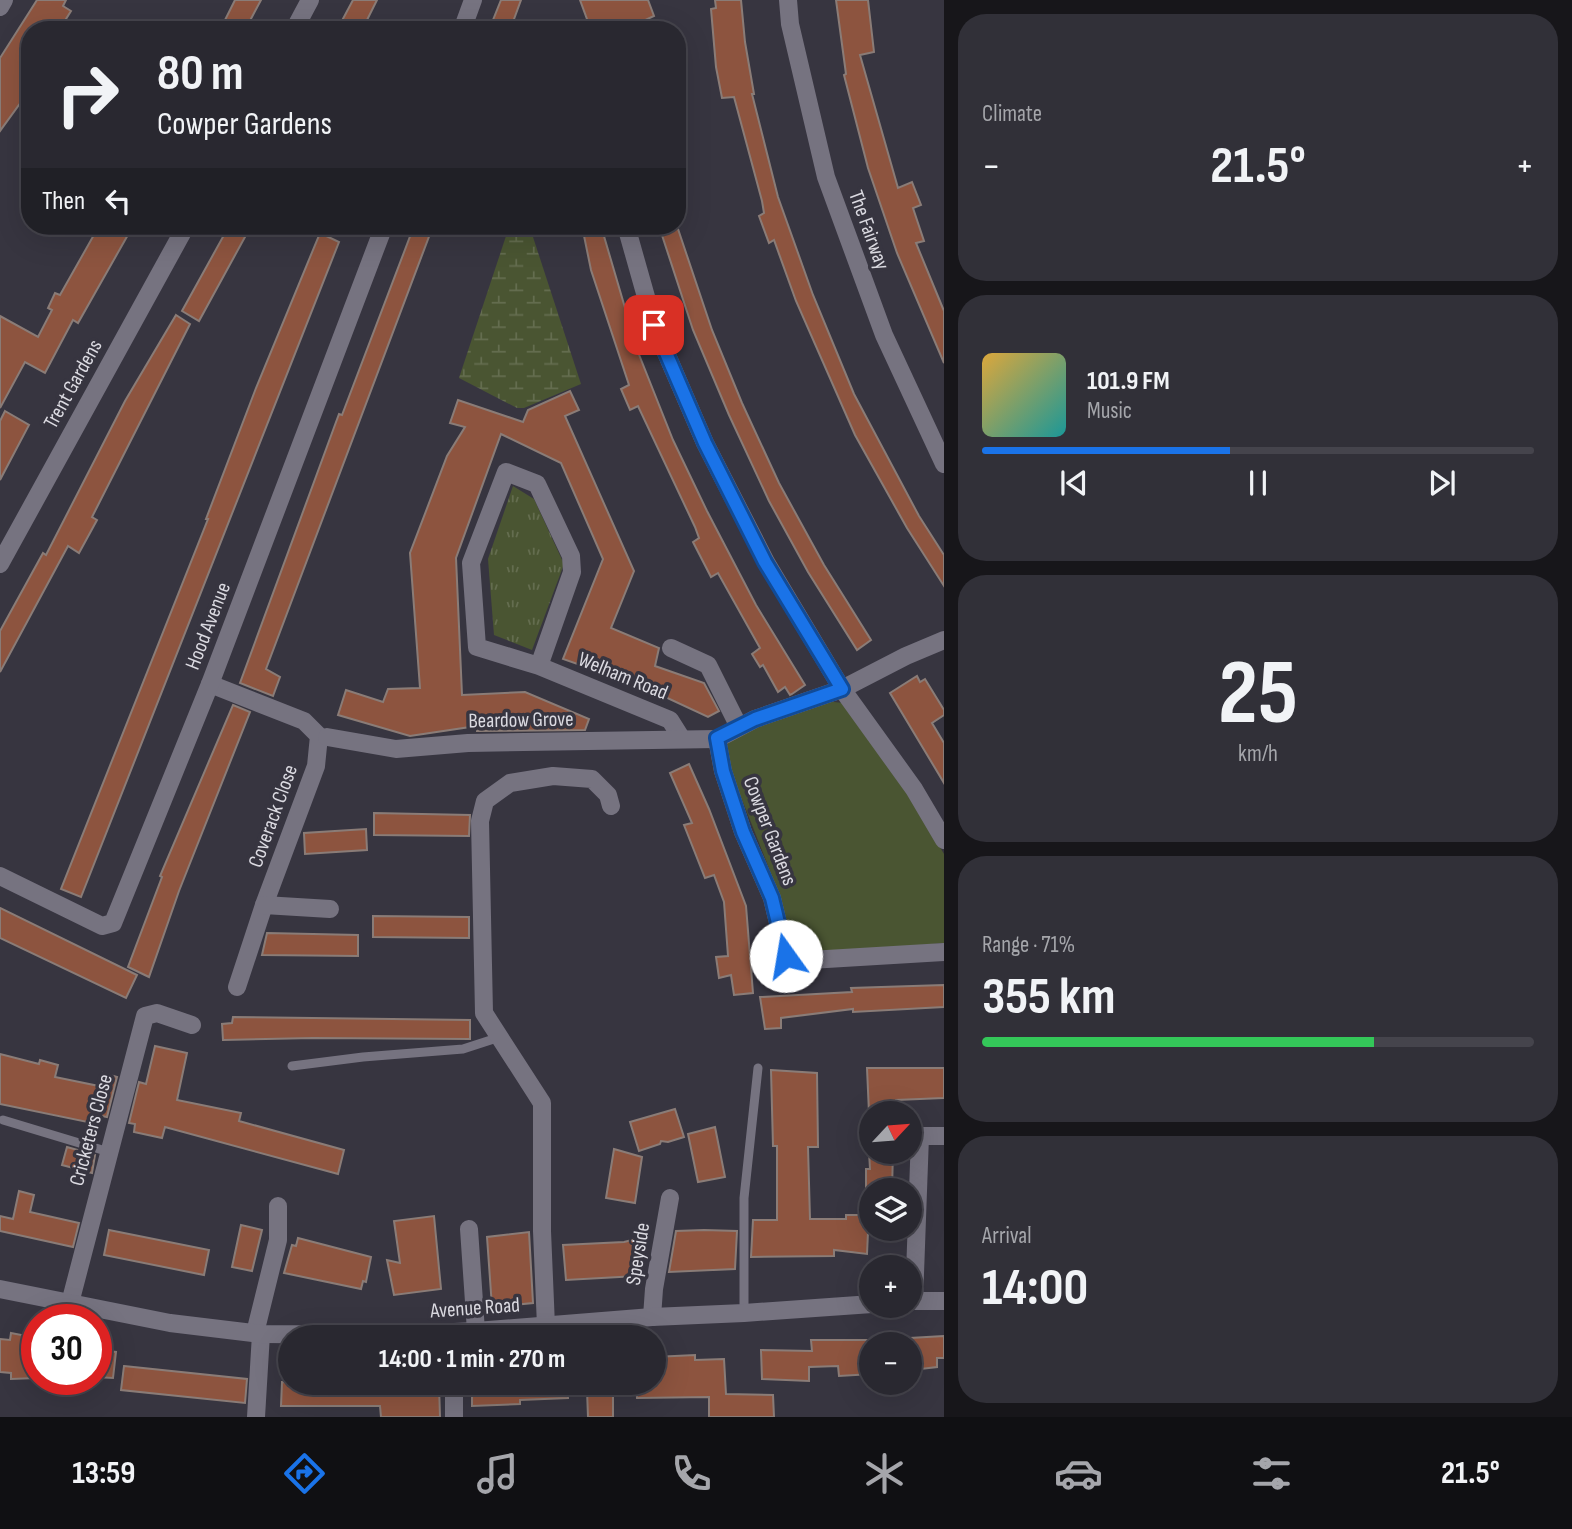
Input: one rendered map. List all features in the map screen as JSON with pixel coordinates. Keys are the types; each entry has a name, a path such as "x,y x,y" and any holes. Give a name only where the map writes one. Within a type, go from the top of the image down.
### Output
{"street":[{"path":"0,7 4,0"},
{"path":"298,21 310,0"},
{"path":"465,21 473,0"},
{"name":"The Fairway","path":"788,0 790,24 826,177 884,335 944,464"},
{"name":"Trent Gardens","path":"0,564 181,235"},
{"name":"Hood Avenue","path":"0,876 102,926 113,923 210,684 381,235"},
{"path":"629,235 654,325 705,443 765,562 842,689 914,789 944,840"},
{"name":"Welham Road","path":"539,666 572,572 571,556 537,484 506,472 471,564 477,647 539,666 670,720 682,739"},
{"path":"717,738 755,719 842,689 944,640"},
{"path":"671,648 708,665 739,727"},
{"path":"210,684 304,721 323,737"},
{"name":"Beardow Grove","path":"323,737 396,749 468,743 717,738"},
{"name":"Coverack Close","path":"237,987 264,905 316,766 323,737"},
{"name":"Cowper Gardens","path":"717,738 723,771 743,832 772,898 786,956 793,961 944,953"},
{"path":"546,1325 542,1231 542,1102 484,1013 480,821 485,801 510,783 553,776 592,779 608,795 611,806"},
{"path":"264,905 330,909"},
{"name":"Cricketers Close","path":"70,1303 145,1016 157,1013 192,1025"},
{"path":"914,1255 920,1136 944,1136"},
{"name":"Speyside","path":"652,1317 654,1289 670,1198"},
{"path":"256,1417 258,1333 278,1240 278,1206"},
{"path":"469,1228 476,1325"},
{"name":"Avenue Road","path":"0,1289 170,1323 278,1333"},
{"path":"922,1301 944,1301"},
{"name":"Avenue Road","path":"558,1325 859,1305"},
{"path":"454,1395 454,1417"}],"lane":[{"path":"292,1066 463,1049 500,1037"},
{"path":"744,1313 744,1198 758,1068"},
{"path":"3,1120 108,1152"}],"green space":[{"path":"506,235 532,235 581,384 524,408 517,408 459,378"},
{"path":"513,486 534,499 564,564 532,650 494,635 488,559"},
{"path":"823,701 844,703 903,784 944,854 944,943 815,954 798,947 787,929 780,896 728,764 726,746 732,738"}],"building":[{"path":"37,0 66,0 63,6 71,11 65,21 24,21"},
{"path":"235,0 261,0 250,21 224,21"},
{"path":"353,0 377,0 366,21 342,21"},
{"path":"501,0 521,0 513,21 493,21"},
{"path":"580,0 648,0 654,16 643,21 588,21"},
{"path":"715,0 741,0 752,94 778,197 813,295 854,394 919,516 944,555 944,586 907,528 855,435 796,301 774,240 769,243 759,216 764,213 762,201 734,97 722,98 716,67 711,9 716,8"},
{"path":"836,0 868,0 874,52 860,55 898,188 912,182 921,205 913,208 924,241 916,243 944,311 944,363 897,253 868,168 844,75"},
{"path":"21,25 21,102 0,131 0,58"},
{"path":"94,235 128,235 78,323 73,320 45,373 25,362 0,408 0,316 38,337 52,310 48,308 55,293 60,295"},
{"path":"224,235 246,235 199,321 182,311"},
{"path":"319,235 339,242 81,897 61,889 208,519 256,388"},
{"path":"411,235 430,235 266,669 280,677 273,696 240,683 339,414 342,415"},
{"path":"584,235 604,235 638,352 673,440 756,605 805,685 790,695 785,687 778,692 763,665 760,667 752,654 760,648 718,573 711,577 693,542 699,538 695,527 638,406 630,410 621,389 629,385 591,270"},
{"path":"662,235 680,235 712,330 779,483 824,565 871,640 857,650 808,572 769,501 693,330"},
{"path":"176,315 190,324 92,517 97,520 79,553 68,546 0,672 0,631 43,553 46,555 125,401"},
{"path":"570,391 579,410 565,416 634,571 611,628 659,648 655,666 704,683 719,711 708,717 646,688 563,659 603,559 561,463 501,434 456,558 462,695 525,692 589,719 585,730 477,731 477,726 410,736 338,715 346,690 383,702 388,689 420,688 410,553 447,456 465,427 450,423 458,400 523,422 528,410"},
{"path":"5,411 29,425 0,480 0,421"},
{"path":"917,676 920,682 925,679 944,710 944,715 932,723 944,743 944,783 890,693"},
{"path":"233,705 250,712 179,891 149,977 128,967 162,877 160,876"},
{"path":"689,764 746,906 753,993 734,995 731,975 719,978 716,957 728,956 724,902 714,875 705,878 684,825 692,823 670,773"},
{"path":"374,813 470,815 469,836 374,835"},
{"path":"366,829 367,850 305,854 304,833"},
{"path":"0,908 137,975 126,998 0,938"},
{"path":"373,916 469,917 469,938 373,937"},
{"path":"267,933 358,935 358,956 262,955"},
{"path":"944,985 944,1007 853,1012 853,1009 781,1018 781,1028 765,1029 760,997 852,992 851,988"},
{"path":"233,1017 470,1020 470,1039 223,1040 222,1024 232,1023"},
{"path":"155,1046 187,1053 177,1100 241,1113 239,1121 344,1150 338,1174 165,1127 162,1138 134,1132 135,1124 129,1123 139,1082 146,1084"},
{"path":"0,1054 39,1064 40,1060 58,1065 55,1077 99,1086 103,1073 117,1077 107,1117 102,1116 97,1124 0,1104"},
{"path":"867,1068 944,1068 944,1098 868,1101"},
{"path":"771,1070 817,1073 818,1147 808,1147 810,1219 846,1219 846,1215 859,1215 859,1241 868,1241 867,1254 834,1250 834,1256 751,1257 753,1220 777,1220 777,1146 773,1146"},
{"path":"675,1109 684,1137 668,1142 661,1141 660,1144 639,1151 630,1122"},
{"path":"715,1127 725,1177 698,1182 688,1134"},
{"path":"67,1147 95,1155 92,1173 62,1165"},
{"path":"614,1149 642,1157 635,1203 606,1198"},
{"path":"870,1164 893,1164 892,1178 866,1178 866,1169 870,1169"},
{"path":"19,1191 34,1195 30,1212 79,1223 73,1247 0,1231 0,1216 13,1219"},
{"path":"434,1216 441,1289 394,1295 387,1260 400,1263 394,1221"},
{"path":"241,1225 262,1230 252,1271 232,1267"},
{"path":"109,1230 209,1250 204,1275 104,1255"},
{"path":"676,1231 737,1231 735,1269 669,1272"},
{"path":"529,1232 533,1303 492,1307 487,1237"},
{"path":"644,1237 637,1276 566,1280 563,1245 624,1242"},
{"path":"298,1238 371,1257 366,1282 363,1281 361,1289 284,1273 292,1245 296,1246"},
{"path":"11,1333 21,1335 21,1379 11,1379 11,1373 0,1372 0,1339 10,1340"},
{"path":"944,1336 944,1358 937,1358 937,1367 922,1369 922,1337"},
{"path":"811,1340 859,1340 859,1375 839,1376 838,1366 809,1367 809,1381 762,1379 761,1350 812,1351"},
{"path":"112,1352 116,1352 112,1378"},
{"path":"695,1355 695,1360 724,1359 726,1394 773,1395 774,1417 709,1417 709,1397 637,1398 637,1395 666,1395 666,1356"},
{"path":"124,1366 247,1379 245,1403 121,1390"},
{"path":"281,1395 439,1395 440,1417 381,1417 380,1406 281,1406"},
{"path":"472,1395 568,1395 568,1398 520,1400 520,1404 472,1406"},
{"path":"587,1395 613,1395 613,1417 588,1417"}],"route":[{"path":"654,325 705,443 765,562 842,689 755,719 717,738 723,771 743,832 772,898 786,956"}]}
